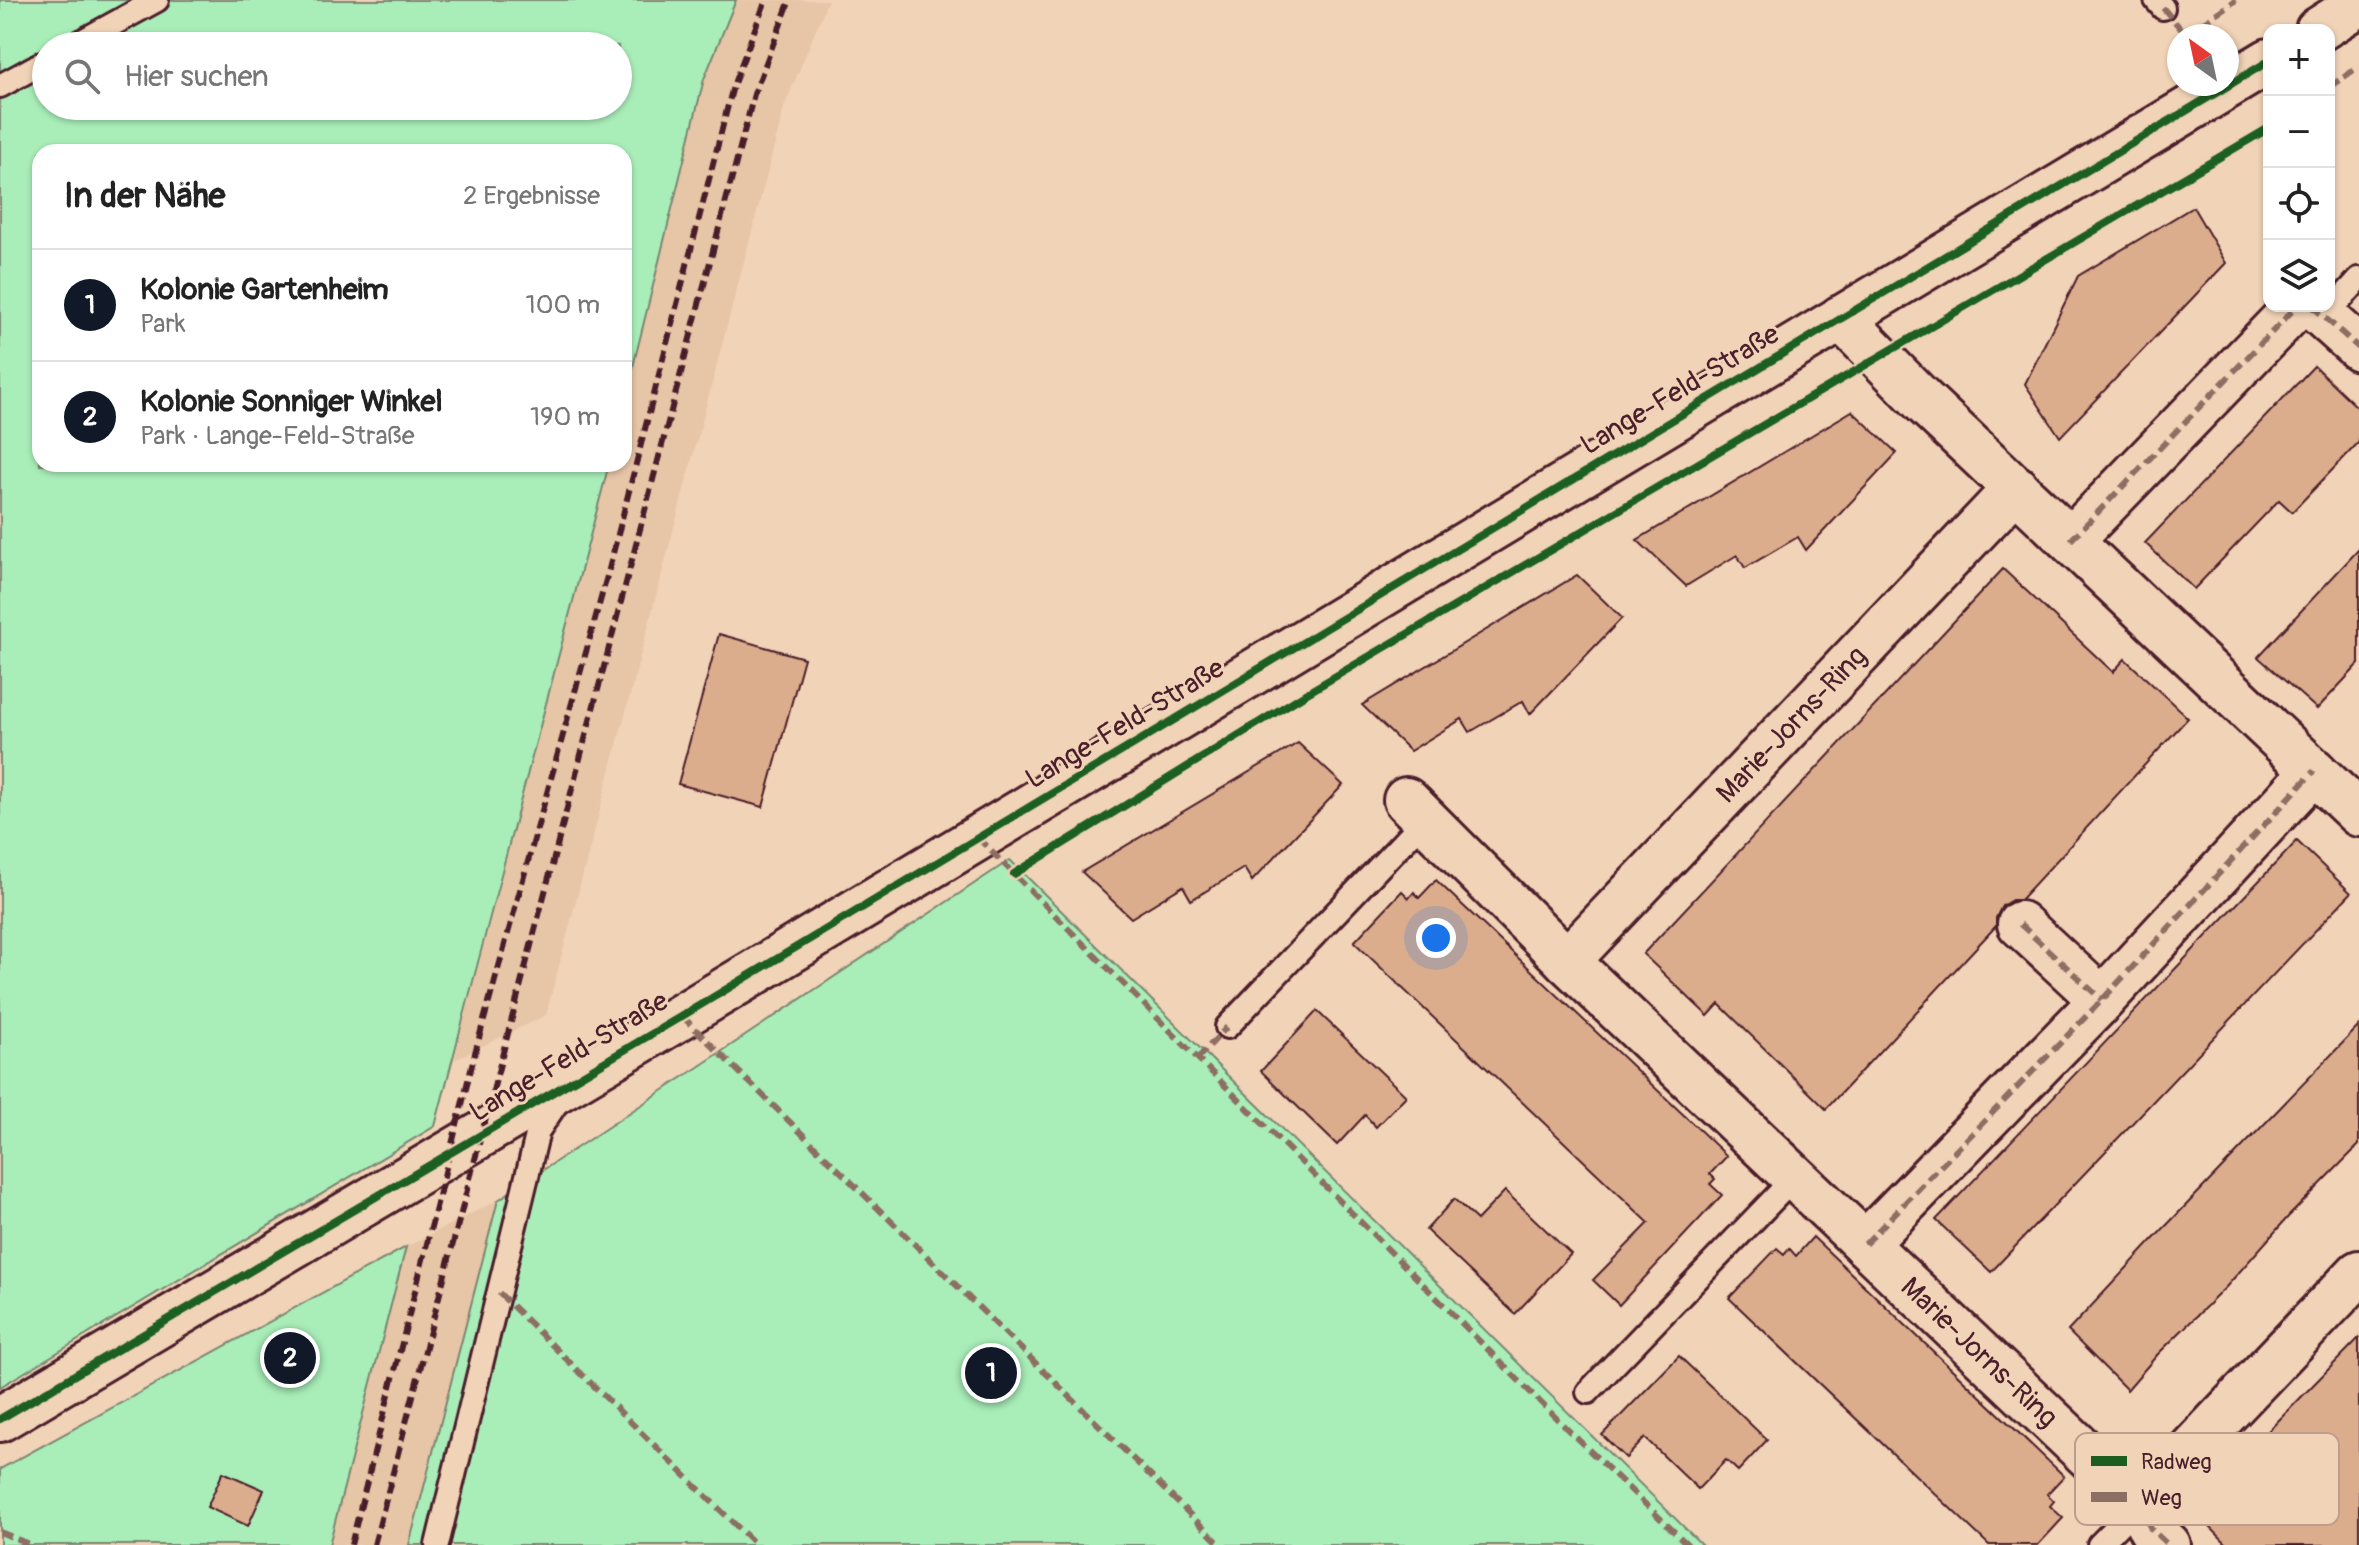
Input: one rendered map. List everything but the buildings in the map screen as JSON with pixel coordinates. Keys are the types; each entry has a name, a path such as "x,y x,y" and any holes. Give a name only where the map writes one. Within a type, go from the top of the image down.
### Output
{"street":[{"path":"2327,24 2359,4"},
{"name":"Lange-Feld-Straße","path":"0,1419 573,1081 2263,65"},
{"path":"2071,540 2309,312"},
{"path":"2314,312 2359,348"},
{"path":"1841,318 2359,814"},
{"name":"Marie-Jorns-Ring","path":"1567,961 2016,488"},
{"path":"1865,1244 2102,1000 2314,771"},
{"name":"Marie-Jorns-Ring","path":"1416,810 1567,961 2075,1443"},
{"path":"2020,924 2102,1000"},
{"path":"2207,1433 2359,1273"},
{"name":"Marie-Jorns-Ring","path":"2149,1525 2168,1545"}],"lane":[{"path":"99,32 157,0"},
{"path":"0,86 32,69"},
{"path":"2335,294 2359,279"},
{"path":"1227,1027 1416,810"},
{"path":"437,1545 538,1131 573,1081"},
{"path":"1588,1392 1795,1177"},
{"path":"2099,1545 2119,1525"}],"shaded area":[{"path":"736,0 828,0 785,105 546,1015 454,1060 607,472 632,472 632,371 704,79"},
{"path":"498,1200 409,1545 329,1545 406,1247"}],"green space":[{"path":"0,0 736,0 704,79 632,371 632,144 32,144 32,472 607,472 435,1126 0,1387"},
{"path":"1010,860 1702,1545 409,1545 498,1200"},
{"path":"406,1247 329,1545 0,1545 0,1469"}],"railway":[{"path":"351,1545 476,1049 609,569 733,86 766,0"},
{"path":"374,1545 754,94 790,0"}],"marked path":[{"path":"2201,24 2236,0"},
{"path":"2163,8 2177,24"},
{"path":"2335,83 2359,67"},
{"path":"2071,540 2291,312"},
{"path":"2319,312 2359,348"},
{"path":"1865,1244 2102,1000 2314,771"},
{"path":"978,838 1566,1428 1688,1545"},
{"path":"2020,924 2102,1000"},
{"path":"682,1016 1221,1545"},
{"path":"1197,1059 1227,1027"},
{"path":"499,1293 756,1545"},
{"path":"2149,1525 2168,1545"},
{"path":"0,1532 31,1545"}],"cycle path":[{"path":"0,1419 682,1016 2263,65"},
{"path":"1014,874 1302,696 2263,132"}],"place":[{"name":"Kolonie Sonniger Winkel","path":"290,1358"},
{"name":"Kolonie Gartenheim","path":"991,1373"}]}
